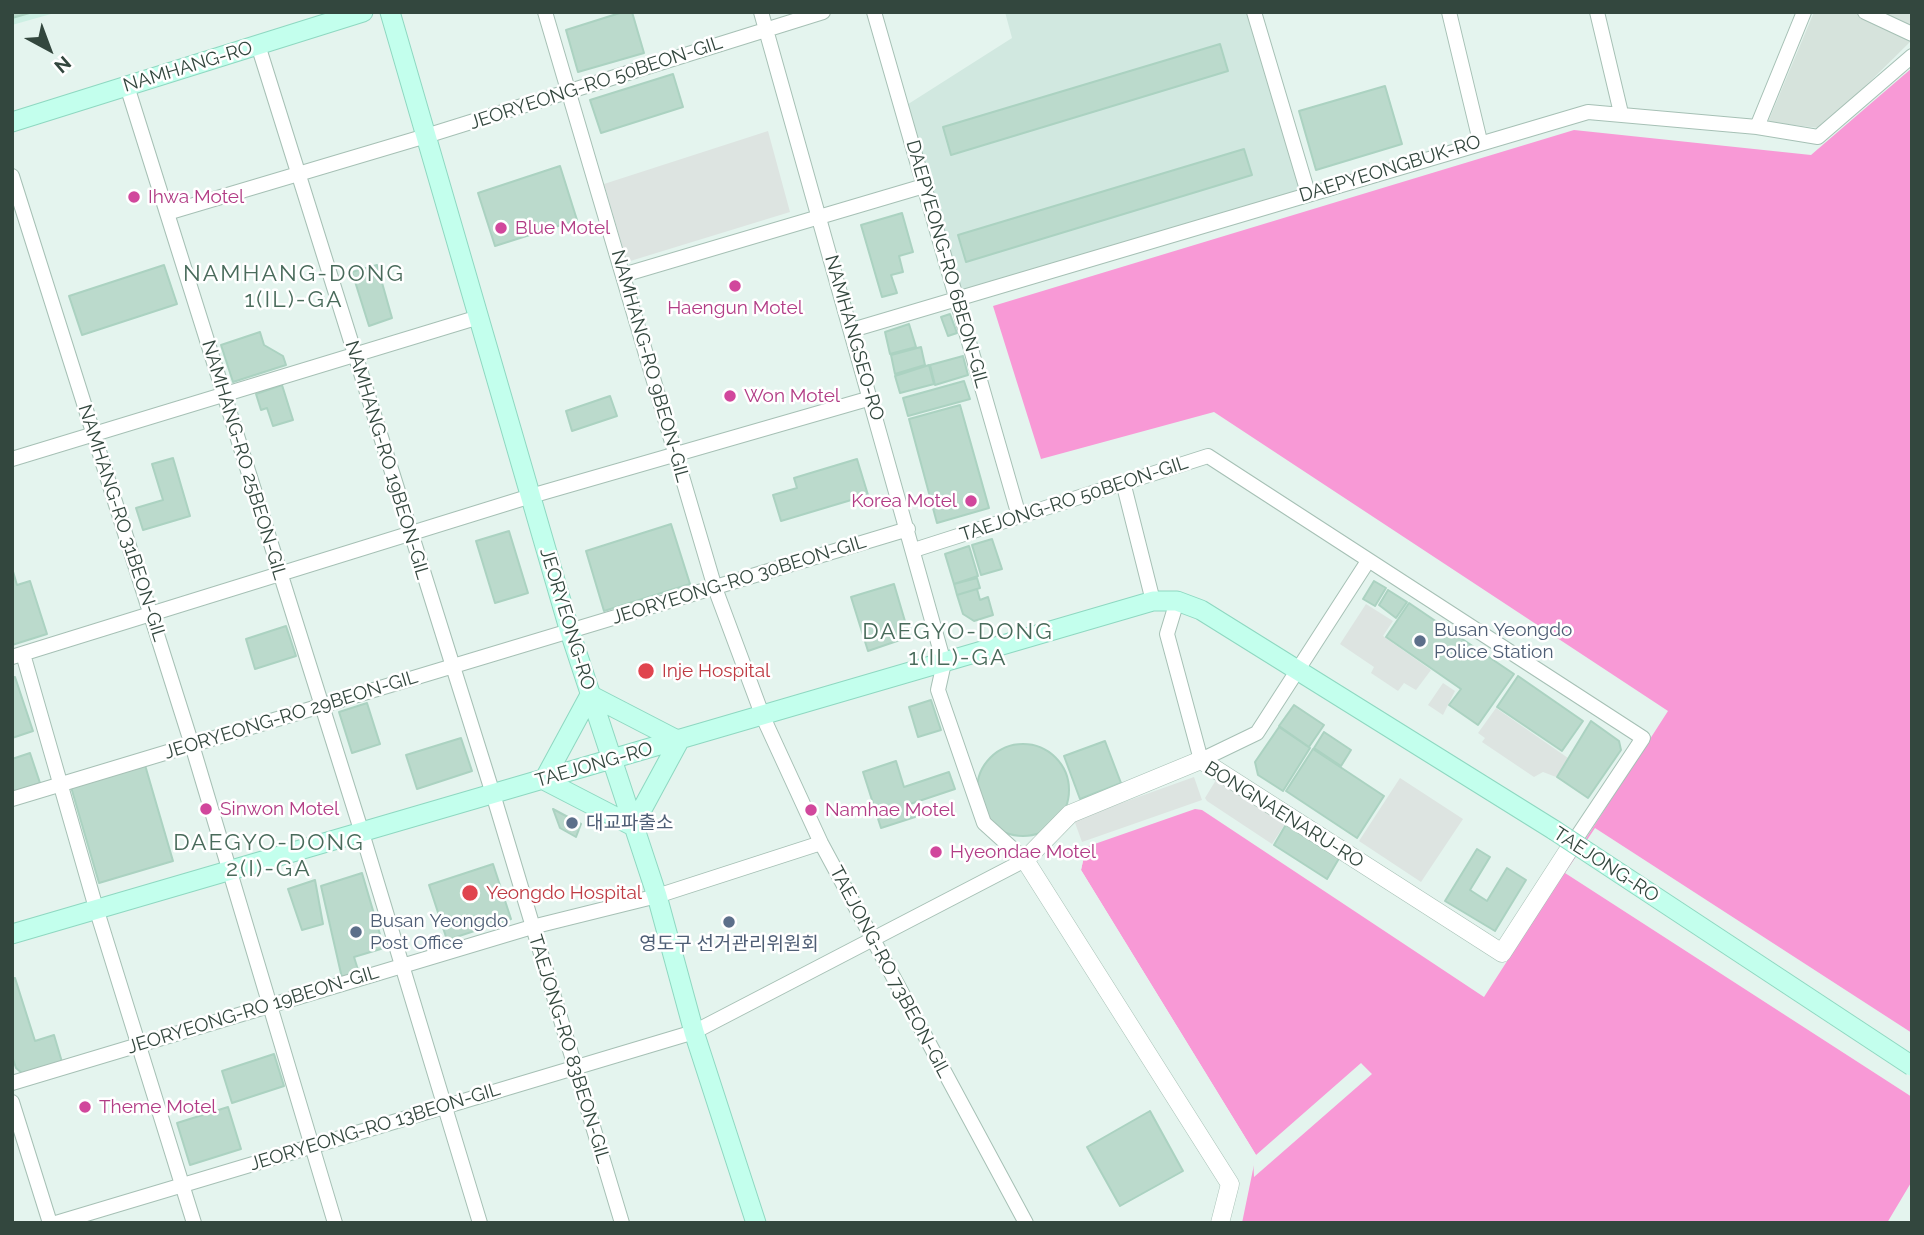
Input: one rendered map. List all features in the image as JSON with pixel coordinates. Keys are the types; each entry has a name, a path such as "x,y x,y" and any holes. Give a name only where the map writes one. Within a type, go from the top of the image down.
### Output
{"main road":[{"name":"NAMHANG-RO","path":"12,122 363,12"},
{"name":"JEORYEONG-RO","path":"390,12 570,632 657,896 694,1032 756,1223"},
{"name":"TAEJONG-RO","path":"12,934 1153,601 1177,601 1201,610 1554,830 1912,1066"},
{"path":"590,695 680,741 633,825 544,780 590,695"}],"street":[{"name":"NAMHANG-RO 9BEON-GIL","path":"545,12 715,588 763,717"},
{"name":"NAMHANGSEO-RO","path":"761,12 944,663"},
{"path":"766,29 823,12"},
{"name":"DAEPYEONG-RO 6BEON-GIL","path":"874,12 1019,516"},
{"path":"1254,12 1308,193"},
{"path":"1449,12 1480,141"},
{"path":"1597,12 1621,113"},
{"path":"1756,127 1804,12"},
{"path":"1865,12 1912,34"},
{"name":"JEORYEONG-RO 50BEON-GIL","path":"167,213 426,136 766,29"},
{"name":"NAMHANG-RO 19BEON-GIL","path":"258,45 493,794"},
{"name":"DAEPYEONGBUK-RO","path":"852,330 1480,141 1588,112 1756,127 1818,137 1912,56"},
{"name":"NAMHANG-RO 25BEON-GIL","path":"127,86 320,707 362,833 400,966 480,1223"},
{"name":"NAMHANG-RO 31BEON-GIL","path":"12,176 192,745 335,1223"},
{"path":"623,275 925,187"},
{"path":"12,459 479,317"},
{"path":"194,1223 96,908 62,784 18,656 531,496 871,398"},
{"name":"TAEJONG-RO 50BEON-GIL","path":"914,550 1208,456 1368,561"},
{"path":"1123,482 1153,601"},
{"name":"JEORYEONG-RO 30BEON-GIL","path":"570,632 908,529"},
{"path":"1177,601 1167,634 1201,760 1257,733 1368,561 1643,738 1575,840"},
{"name":"JEORYEONG-RO 29BEON-GIL","path":"12,799 570,632"},
{"path":"944,663 938,690 984,823 1025,860 1230,1184 1220,1223"},
{"name":"TAEJONG-RO 73BEON-GIL","path":"763,717 821,843 1026,1223"},
{"name":"BONGNAENARU-RO","path":"1025,860 1070,814 1201,760 1502,953 1575,840"},
{"name":"TAEJONG-RO 83BEON-GIL","path":"493,794 622,1223"},
{"name":"JEORYEONG-RO 19BEON-GIL","path":"12,1083 532,927 657,896 821,843"},
{"name":"JEORYEONG-RO 13BEON-GIL","path":"56,1223 694,1032 1025,860"},
{"path":"12,1102 50,1223"}],"shaded area":[{"path":"12,12 50,12 51,14 12,25"},
{"path":"1005,12 1254,12 1308,193 957,299 902,108 1012,38"},
{"path":"1814,12 1912,12 1912,40 1826,125 1819,128 1768,122"},
{"path":"1912,68 1912,1181 1887,1223 1242,1223 1256,1155 1081,870 1086,847 1195,809 1202,810 1484,997 1668,711 1214,412 1041,459 993,306 1574,130 1811,155"},
{"path":"768,131 790,212 627,262 604,184"},
{"path":"1366,604 1393,621 1383,636 1431,670 1416,690 1404,683 1398,691 1371,673 1374,667 1340,644"},
{"path":"1443,683 1455,691 1443,715 1428,705"},
{"path":"1496,708 1568,758 1556,777 1543,772 1534,777 1482,742 1485,738 1478,733"},
{"path":"1219,775 1287,821 1272,844 1207,801 1205,798"},
{"path":"1194,777 1202,800 1082,842 1074,820"},
{"path":"1400,778 1463,819 1421,882 1359,841"}],"pier":[{"path":"1595,828 1912,1033 1912,1097 1565,873"},
{"path":"1086,847 1081,870 1256,1155 1361,1063 1372,1074 1254,1177 1253,1156 1078,872 1081,850"}],"building":[{"path":"12,12 33,12 12,18"},
{"path":"623,12 632,12 644,53 578,72 566,30"},
{"path":"1220,44 1228,71 951,155 943,127"},
{"path":"673,74 683,107 601,133 590,100"},
{"path":"1385,86 1402,144 1316,170 1299,111"},
{"path":"1244,149 1252,175 966,262 958,235"},
{"path":"560,166 577,220 495,246 478,193"},
{"path":"902,213 913,252 899,256 903,272 891,275 897,293 882,297 861,225"},
{"path":"164,265 177,304 82,335 69,296"},
{"path":"377,265 392,318 369,326 352,272"},
{"path":"950,314 957,333 948,336 941,317"},
{"path":"909,324 916,347 890,354 885,332"},
{"path":"260,332 264,345 283,356 286,365 233,382 221,345"},
{"path":"921,347 925,365 895,374 891,355"},
{"path":"963,356 968,375 935,385 930,365"},
{"path":"929,365 934,384 900,393 895,376"},
{"path":"964,381 970,399 908,416 903,398"},
{"path":"282,385 293,420 273,426 267,408 261,410 256,394"},
{"path":"610,396 617,416 572,431 566,411"},
{"path":"960,405 989,508 937,523 909,419"},
{"path":"173,458 190,516 143,530 136,508 163,500 152,464"},
{"path":"857,459 868,495 781,521 773,495 797,488 794,478"},
{"path":"671,524 690,584 604,611 586,551"},
{"path":"509,531 528,593 495,603 476,541"},
{"path":"992,539 1002,569 981,575 972,545"},
{"path":"969,546 978,576 954,584 945,554"},
{"path":"12,568 17,585 30,581 47,634 12,645"},
{"path":"977,578 980,588 957,595 954,584"},
{"path":"1374,581 1386,588 1375,606 1363,599"},
{"path":"894,584 907,628 900,640 868,651 851,597"},
{"path":"977,589 980,600 988,597 993,615 974,621 963,614 957,595"},
{"path":"1388,590 1407,602 1396,618 1379,605"},
{"path":"1409,603 1514,674 1478,725 1449,705 1461,689 1386,637"},
{"path":"286,626 296,656 255,669 246,639"},
{"path":"1518,676 1583,721 1562,751 1497,707"},
{"path":"15,677 33,731 12,738 12,678"},
{"path":"931,700 941,730 918,737 909,707"},
{"path":"367,703 380,744 352,753 339,712"},
{"path":"1294,705 1324,725 1309,747 1279,726"},
{"path":"1591,721 1619,741 1621,750 1588,798 1557,777"},
{"path":"1279,727 1310,748 1283,791 1258,775 1255,762"},
{"path":"1324,732 1351,750 1341,766 1314,748"},
{"path":"461,738 472,771 417,789 406,755"},
{"path":"1105,741 1121,783 1080,799 1064,756"},
{"path":"1023,744 1041,747 1056,757 1066,772 1069,790 1066,808 1056,823 1041,833 1023,836 1005,833 990,823 980,808 977,790 980,772 990,757 1005,747"},
{"path":"1313,749 1384,796 1357,838 1286,791"},
{"path":"30,753 40,783 12,793 12,759"},
{"path":"896,761 904,787 949,772 955,789 910,804 915,817 881,828 863,772"},
{"path":"145,765 173,861 99,883 71,787"},
{"path":"553,809 581,824 576,837 560,828"},
{"path":"1288,821 1341,855 1327,879 1274,845"},
{"path":"1477,849 1490,857 1470,890 1487,901 1507,868 1526,880 1495,931 1445,901"},
{"path":"493,864 511,919 447,940 429,885"},
{"name":"Busan Yeongdo Post Office","path":"362,873 384,948 354,957 359,973 342,978 321,886"},
{"path":"315,880 323,924 302,930 288,889"},
{"path":"15,978 35,1041 54,1035 62,1062 23,1074 16,1068 12,1056 12,979"},
{"path":"274,1054 284,1086 232,1103 222,1071"},
{"path":"228,1107 241,1149 190,1165 177,1123"},
{"path":"1150,1111 1183,1171 1120,1206 1087,1147"}],"place":[{"name":"Ihwa Motel","path":"134,197"},
{"name":"Blue Motel","path":"501,228"},
{"name":"Haengun Motel","path":"735,286"},
{"name":"Won Motel","path":"730,396"},
{"name":"Korea Motel","path":"971,501"},
{"name":"Busan Yeongdo Police Station","path":"1420,641"},
{"name":"Inje Hospital","path":"646,671"},
{"name":"Sinwon Motel","path":"206,809"},
{"name":"Namhae Motel","path":"811,810"},
{"name":"대교파출소","path":"572,823"},
{"name":"Hyeondae Motel","path":"936,852"},
{"name":"Yeongdo Hospital","path":"470,893"},
{"name":"영도구 선거관리위원회","path":"729,922"},
{"name":"Busan Yeongdo Post Office","path":"356,932"},
{"name":"Theme Motel","path":"85,1107"}],"district":[{"name":"NAMHANG-DONG 1(IL)-GA","path":"294,287"},
{"name":"DAEGYO-DONG 1(IL)-GA","path":"958,645"},
{"name":"DAEGYO-DONG 2(I)-GA","path":"269,856"}]}
